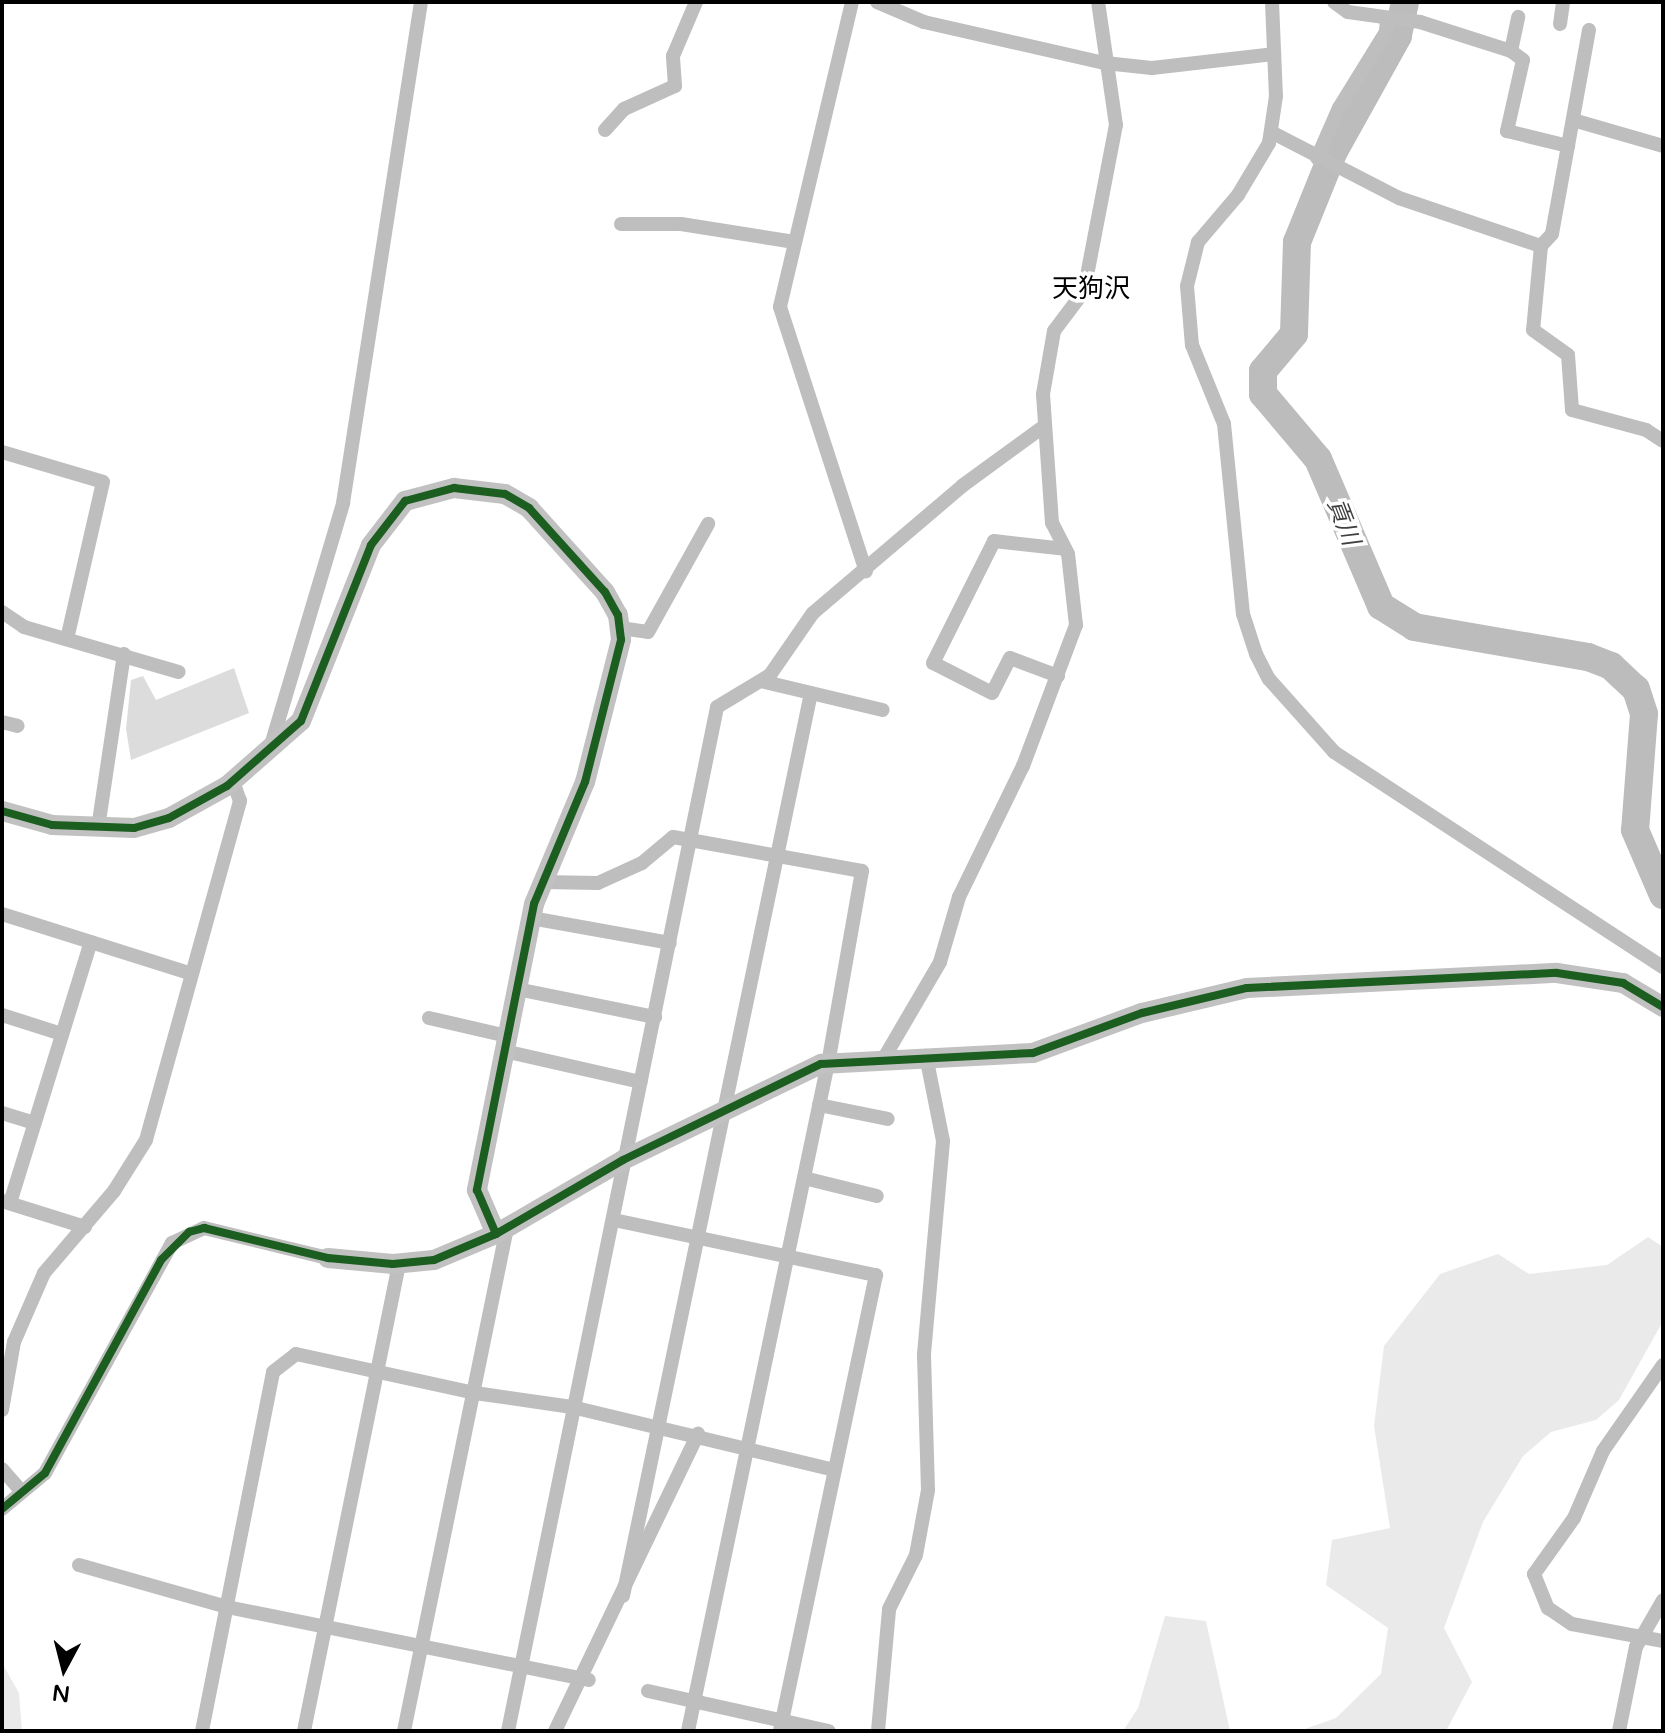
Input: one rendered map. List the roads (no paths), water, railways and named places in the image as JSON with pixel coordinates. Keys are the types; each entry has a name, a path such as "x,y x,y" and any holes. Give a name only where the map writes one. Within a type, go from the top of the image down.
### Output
{"street":[{"path":"268,755 343,503 421,2"},
{"path":"605,130 624,109 675,86 673,56 696,2"},
{"path":"852,2 780,307 866,571"},
{"path":"877,2 924,22 1105,63 1152,68 1274,54"},
{"path":"884,1058 940,962 959,897 1058,676 1076,625 1065,549 1052,523 1043,427 1047,355 1054,331 1084,291 1116,125 1098,2"},
{"path":"1272,2 1271,132 1254,172 1198,242 1187,286 1192,345 1224,424 1243,614 1256,654 1269,679 1334,752 1663,967"},
{"path":"1334,2 1348,12 1420,22 1511,51 1523,60 1507,131 1568,146"},
{"path":"1560,24 1563,2"},
{"path":"1511,51 1518,17"},
{"path":"1318,159 1339,108 1386,32 1389,19"},
{"path":"1589,30 1552,234 1541,246 1533,330 1568,355 1572,410 1646,430 1663,441"},
{"path":"1573,120 1663,146"},
{"path":"1271,132 1339,171 1541,246"},
{"path":"621,224 681,224 795,242"},
{"path":"508,1731 717,707 761,681 813,613 866,571 962,486 1043,427"},
{"path":"2,452 103,482 67,639"},
{"path":"2,811 52,825 134,828 169,818 233,782 268,755 312,704 385,520 430,491 505,494 529,508 605,592 620,628 585,782 542,882 531,918 477,1190 501,1231 475,1393 404,1731"},
{"path":"620,628 648,632 708,524"},
{"path":"1058,676 1010,658 992,693 933,663 994,541 1065,549"},
{"path":"2,612 24,627 179,672"},
{"path":"98,828 124,654"},
{"path":"761,681 883,710"},
{"path":"623,1596 811,693"},
{"path":"2,722 18,726"},
{"path":"2,1410 14,1342 44,1273 85,1227 146,1140 240,801 233,782"},
{"path":"542,882 598,883 642,863 673,837 862,871 828,1063 688,1731"},
{"path":"2,914 192,974"},
{"path":"531,918 670,943"},
{"path":"85,1227 6,1202 35,1123 91,942"},
{"path":"2,1509 20,1490 45,1473 172,1243 204,1228 328,1258 399,1264 434,1260 501,1231 623,1160 828,1063 1033,1053 1142,1013 1247,988 1557,973 1623,983 1663,1007"},
{"path":"517,989 655,1017"},
{"path":"2,1015 62,1034"},
{"path":"429,1018 505,1044 641,1082"},
{"path":"878,1731 889,1609 916,1555 928,1490 924,1354 943,1141 926,1056"},
{"path":"819,1105 888,1119"},
{"path":"2,1113 35,1123"},
{"path":"804,1178 877,1196"},
{"path":"614,1220 788,1254 876,1275 781,1726"},
{"path":"304,1731 399,1264"},
{"path":"202,1731 273,1372 296,1354 475,1393 572,1407 658,1430 698,1434 835,1470"},
{"path":"1663,1365 1603,1451 1574,1518 1534,1574 1548,1608 1572,1624 1663,1641"},
{"path":"555,1731 585,1679 698,1434"},
{"path":"2,1469 20,1490"},
{"path":"79,1565 227,1607 585,1679"},
{"path":"1619,1731 1641,1636 1663,1600"},
{"path":"648,1691 781,1726 829,1731"}],"waterway":[{"name":"貢川","path":"1405,2 1398,36 1333,153 1297,242 1294,334 1263,371 1263,394 1318,459 1381,606 1414,627 1588,657 1611,666 1636,689 1644,714 1635,830 1663,895"}],"district":[{"name":"天狗沢","path":"1091,289"}]}
